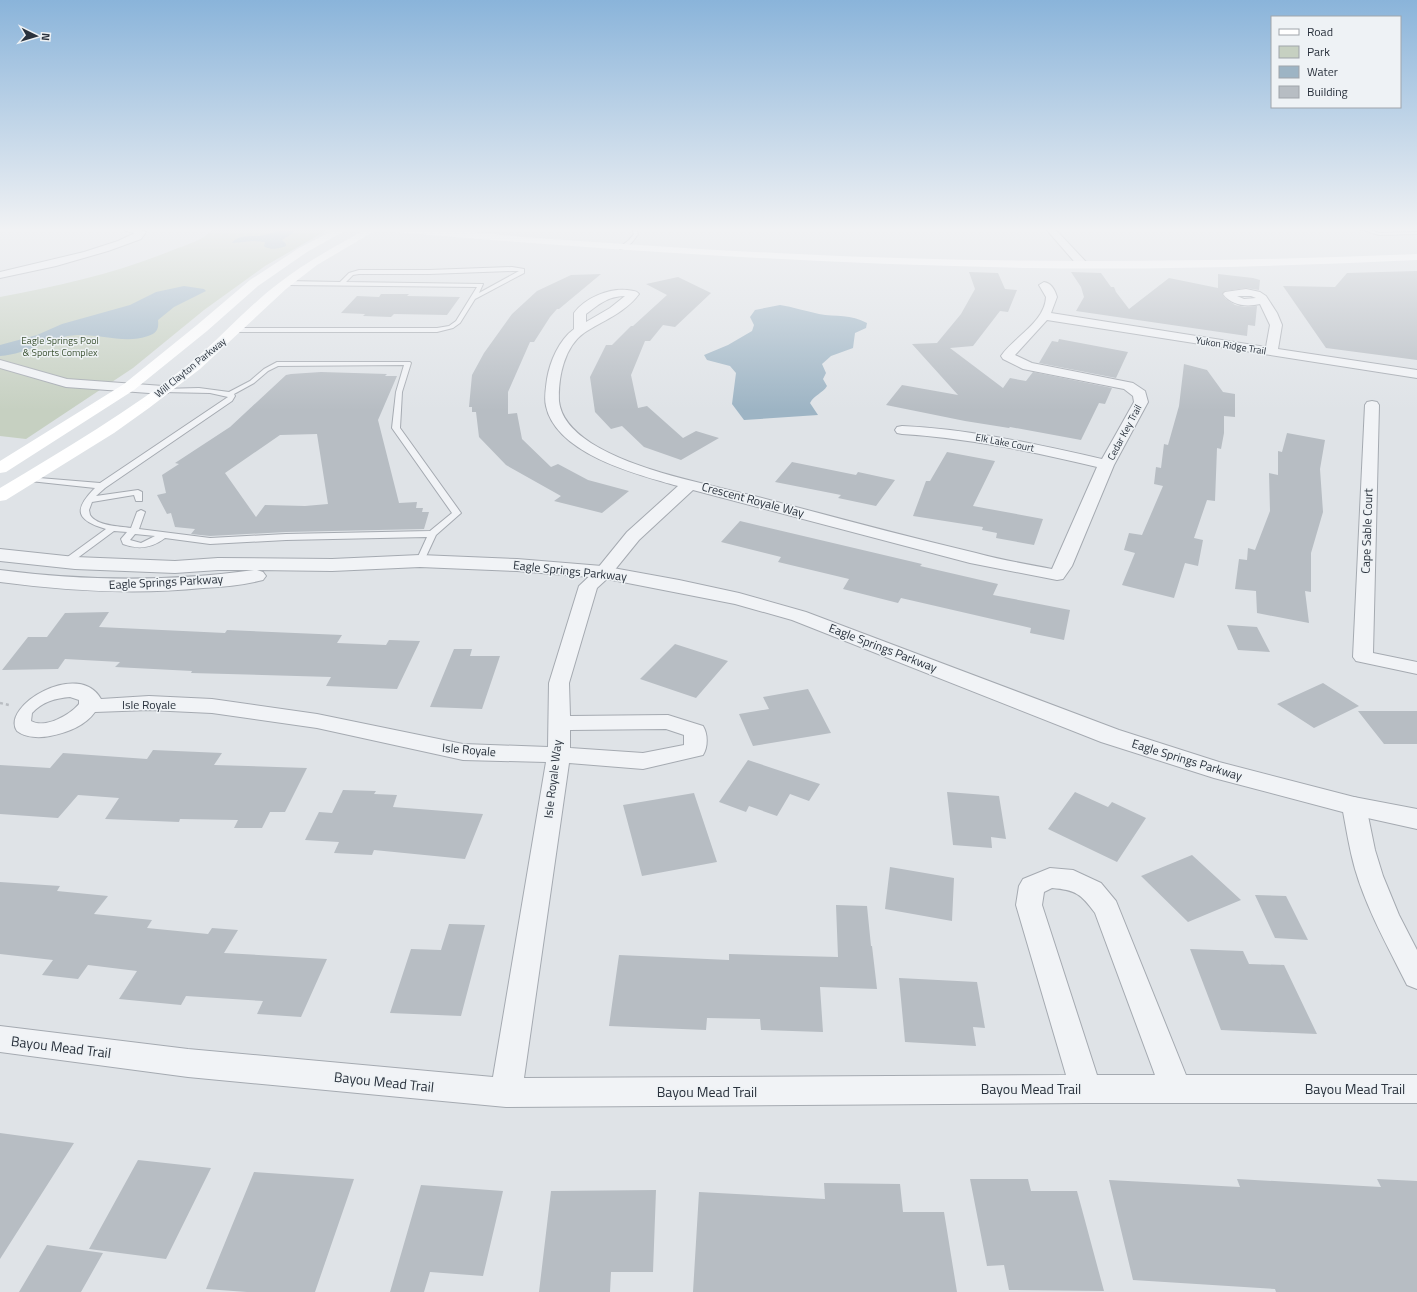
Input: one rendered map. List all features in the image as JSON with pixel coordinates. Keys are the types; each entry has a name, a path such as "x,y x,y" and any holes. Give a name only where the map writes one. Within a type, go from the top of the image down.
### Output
{"main road":[{"name":"Will Clayton Parkway","path":"0,468 129,387 202,328 247,289"},
{"name":"Will Clayton Parkway","path":"0,496 108,430 163,390 195,366 258,307 279,289"}],"street":[{"path":"1045,316 1052,300 1048,289"},
{"path":"1262,300 1275,325 1275,333 1270,351"},
{"name":"Yukon Ridge Trail","path":"1045,316 1417,374"},
{"name":"Cedar Key Trail","path":"1045,316 1007,356 1028,366 1128,386 1140,394 1141,402 1106,465 1063,566 1057,575"},
{"name":"Crescent Royale Way","path":"580,330 563,349 554,380 553,408 559,422 571,436 602,454 644,470 690,484 976,559 1057,575"},
{"path":"0,364 66,384 163,390"},
{"name":"Cape Sable Court","path":"1372,405 1363,657 1417,668"},
{"name":"Elk Lake Court","path":"902,430 936,431 990,439 1106,465"},
{"name":"Isle Royale Way","path":"506,1093 559,755 559,683 588,586 603,573 633,536 690,484"},
{"name":"Eagle Springs Parkway","path":"0,555 65,562 176,567 218,564 332,565 420,561 517,565 603,573 686,587 739,599 799,616 1110,736 1214,769 1354,806 1417,820"},
{"name":"Eagle Springs Parkway","path":"0,576 75,584 132,586 225,579 332,565"},
{"name":"Isle Royale","path":"90,706 149,703 212,706 317,721 463,752 559,755 642,760 695,750 695,731 668,722 559,723"},
{"path":"1354,806 1370,875 1395,936 1417,977"},
{"path":"1086,1089 1029,905 1032,886 1050,878 1073,880 1092,890 1107,908 1176,1090"},
{"name":"Bayou Mead Trail","path":"0,1039 188,1063 506,1093 1086,1089 1417,1089"}],"lane":[{"path":"235,330 437,330 451,327 458,322 478,289"},
{"path":"473,298 489,289"},
{"path":"163,390 217,392 230,394 252,382 266,370 277,364 408,363 399,392 396,428 457,513 432,534 420,561"},
{"path":"230,394 232,396 230,400 102,486 89,500 85,511 87,518 112,528 210,541 286,537 432,534"},
{"path":"30,479 102,486"},
{"path":"89,500 138,492 139,499"},
{"path":"141,512 134,530 125,539 126,542 131,545 146,545 153,543 164,534"},
{"path":"65,562 112,528"}],"green space":[{"name":"Eagle Springs Pool & Sports Complex","path":"38,289 233,289 204,310 133,368 26,439 0,436 0,297"}],"water":[{"path":"169,289 204,289 206,291 174,307 158,320 157,330 154,334 148,336 122,339 86,335 67,336 11,355 0,356 0,345 37,335 62,324 130,305 156,292"},
{"path":"780,305 819,314 855,318 867,323 866,328 855,333 853,348 831,356 822,364 826,373 823,379 827,386 810,403 818,415 744,420 732,404 736,373 730,366 707,360 704,355 728,345 752,331 754,325 750,317 755,310"}],"building":[{"path":"541,289 583,289 559,309 557,309 534,342 530,342 508,392 508,414 517,413 522,439 551,467 558,464 588,480 629,491 602,513 554,501 561,496 506,465 479,437 476,412 472,412 472,407 469,407 472,375 484,353 512,314"},
{"path":"656,289 703,289 711,293 675,327 663,325 650,341 645,341 631,375 638,408 647,406 683,438 696,431 719,438 681,460 644,447 622,426 611,429 595,412 590,377 606,345 612,345 631,326 633,326 667,295"},
{"path":"975,289 1017,290 1008,312 1000,311 973,346 950,348 1003,388 1010,378 1026,381 1033,372 1112,388 1105,404 1099,403 1081,440 1010,427 965,421 886,405 902,385 958,395 912,344 937,343 961,314"},
{"path":"1082,289 1115,289 1129,309 1154,289 1237,289 1225,291 1222,294 1226,299 1235,305 1245,307 1257,306 1255,326 1248,325 1247,336 1076,311 1084,297"},
{"path":"1285,289 1417,289 1417,360 1326,348"},
{"path":"381,294 460,297 447,315 394,314 391,317 363,316 365,314 341,313 357,296 379,297"},
{"path":"1059,339 1128,352 1116,378 1039,363 1052,341 1058,342"},
{"path":"1184,364 1207,370 1223,392 1235,394 1235,417 1224,416 1224,433 1221,449 1217,448 1215,501 1207,500 1194,538 1203,540 1198,566 1185,563 1174,598 1122,585 1135,553 1124,550 1129,533 1142,535 1163,486 1154,484 1156,467 1161,468 1164,444 1168,445 1179,406"},
{"path":"321,372 387,374 385,376 397,376 378,420 399,503 417,502 416,508 423,508 422,512 429,512 424,529 286,532 210,536 191,534 195,529 175,527 171,513 167,514 157,495 166,493 162,475 179,464 175,463 230,427 286,375","holes":["317,434 328,504 305,506 265,505 256,517 225,473 280,435"]},
{"path":"1287,433 1325,440 1320,469 1323,512 1311,553 1311,592 1305,591 1309,623 1257,613 1256,591 1235,589 1239,559 1247,560 1248,548 1255,550 1270,511 1269,473 1278,475 1278,451 1282,452"},
{"path":"947,452 995,461 973,506 1043,519 1034,545 996,538 997,533 982,530 983,527 913,516 926,481 930,481"},
{"path":"792,462 856,475 858,472 895,480 876,506 838,498 841,495 775,482"},
{"path":"740,521 922,564 920,566 998,584 993,595 1070,610 1064,640 1030,633 1031,628 901,598 898,603 843,589 849,579 778,562 781,557 721,542"},
{"path":"109,612 99,627 225,633 227,630 342,635 337,643 386,645 389,640 420,641 397,689 326,686 331,677 191,673 192,671 115,667 120,662 65,659 58,669 2,670 28,637 47,637 65,613"},
{"path":"1227,625 1257,627 1270,652 1238,650"},
{"path":"675,644 728,661 696,698 640,679"},
{"path":"454,649 472,649 470,656 500,656 482,709 430,707"},
{"path":"1323,683 1359,706 1314,728 1277,704"},
{"path":"808,689 831,733 753,746 739,714 769,709 763,697"},
{"path":"1358,711 1417,711 1417,744 1384,744"},
{"path":"153,750 222,753 214,765 307,768 285,812 270,812 262,828 234,828 238,820 180,819 179,822 105,819 119,798 78,795 58,818 0,814 0,765 50,768 63,753 147,759"},
{"path":"748,760 820,784 809,801 790,794 777,816 749,806 746,812 719,802"},
{"path":"343,790 376,791 374,794 397,795 393,807 483,814 465,859 374,850 372,855 334,853 339,842 305,840 319,812 332,813"},
{"path":"947,792 999,796 1006,839 991,837 992,848 953,845"},
{"path":"1075,792 1108,807 1112,802 1146,818 1117,862 1048,829"},
{"path":"694,793 717,862 642,876 623,805"},
{"path":"1192,855 1241,900 1188,922 1141,876"},
{"path":"890,867 954,878 952,921 885,909"},
{"path":"0,882 60,886 57,891 108,896 94,914 152,920 147,928 208,934 212,928 238,930 224,953 327,959 301,1017 257,1014 263,1001 186,996 181,1005 119,999 137,971 88,965 78,979 42,975 53,960 0,954"},
{"path":"1255,895 1286,896 1308,940 1275,938"},
{"path":"836,905 867,906 877,989 820,987 823,1032 761,1030 760,1019 707,1018 706,1030 609,1026 619,955 729,960 729,954 838,957"},
{"path":"449,924 485,925 461,1016 390,1013 411,949 441,950"},
{"path":"1190,949 1243,951 1249,964 1284,965 1317,1034 1221,1030"},
{"path":"899,978 977,982 985,1028 973,1027 976,1046 905,1042"},
{"path":"0,1133 74,1143 0,1259"},
{"path":"138,1160 211,1168 166,1259 89,1249"},
{"path":"254,1172 354,1179 315,1292 247,1292 206,1289"},
{"path":"970,1179 1028,1179 1031,1191 1077,1191 1104,1291 1009,1290 1004,1265 987,1266"},
{"path":"1237,1179 1381,1187 1377,1179 1417,1181 1417,1292 1276,1292 1275,1289 1133,1280 1109,1180 1240,1187"},
{"path":"824,1183 900,1184 903,1212 944,1212 957,1292 693,1292 699,1192 825,1199"},
{"path":"421,1185 503,1191 483,1276 430,1272 424,1292 390,1292"},
{"path":"656,1190 653,1272 611,1272 610,1292 539,1292 551,1191"},
{"path":"47,1245 103,1253 81,1292 19,1292"}]}
